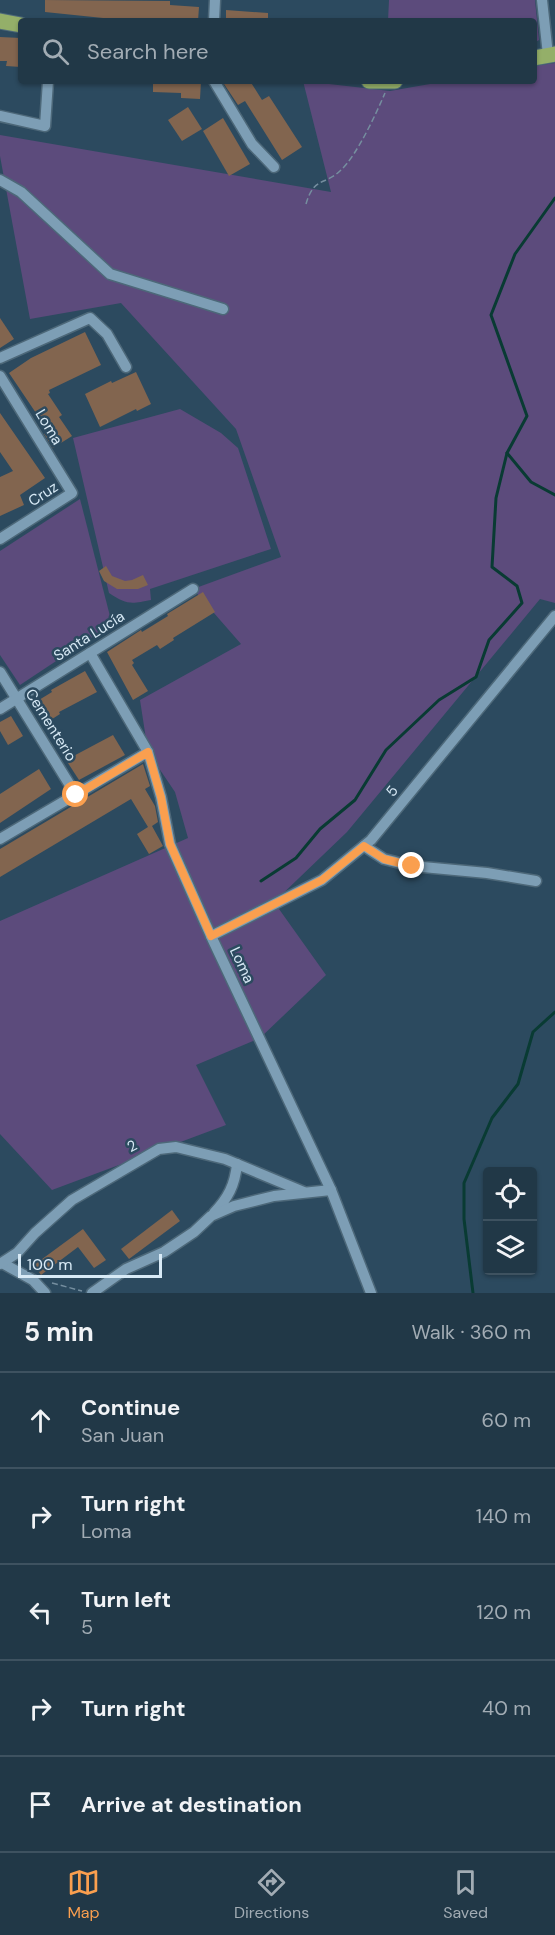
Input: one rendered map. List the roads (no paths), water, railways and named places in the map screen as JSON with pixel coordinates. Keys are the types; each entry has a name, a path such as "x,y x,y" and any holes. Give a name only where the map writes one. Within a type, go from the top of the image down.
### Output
{"main road":[{"path":"0,21 18,24"}],"street":[{"path":"214,18 215,0"},
{"path":"542,0 546,56"},
{"path":"0,116 45,126 48,84"},
{"path":"216,84 252,144 274,167"},
{"path":"0,180 21,192 110,274 223,309"},
{"path":"0,358 90,318 107,334 126,368"},
{"name":"Loma","path":"0,376 72,493"},
{"name":"Cruz","path":"0,539 72,493"},
{"name":"Santa Lucía","path":"0,709 193,589"},
{"name":"5","path":"211,936 322,880 371,840 555,616"},
{"name":"Loma","path":"90,653 148,752 161,797 170,844 331,1190 370,1293"},
{"name":"Cementerio","path":"0,672 76,795"},
{"path":"0,840 148,752"},
{"path":"364,846 384,859 412,866 536,880"},
{"name":"2","path":"1,1263 17,1253 35,1233 72,1200 159,1149 176,1147 217,1156 304,1192"},
{"path":"91,1293 126,1269 164,1252 194,1232 212,1216 231,1192 236,1180 237,1164"},
{"path":"212,1216 234,1206 274,1196 331,1190"},
{"path":"1,1263 33,1280 45,1293"}],"waterway":[{"path":"261,881 296,858 320,829 355,800 386,750 439,700 476,677 489,640 522,603 517,586 492,567 496,498 507,453 527,416 491,315 515,254 555,198"},
{"path":"507,453 531,482 555,495"},
{"path":"473,1293 464,1219 464,1183 492,1118 518,1084 533,1032 555,1012"}]}
